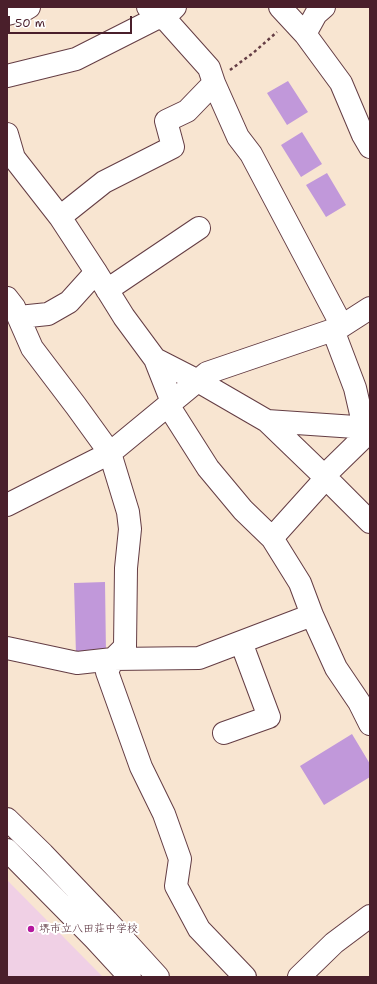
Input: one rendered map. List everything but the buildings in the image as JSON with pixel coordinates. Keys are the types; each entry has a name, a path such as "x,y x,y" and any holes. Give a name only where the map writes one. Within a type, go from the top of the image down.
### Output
{"street":[{"path":"7,14 24,10 29,7"},
{"path":"324,7 316,14 292,20 341,83 363,135 370,147"},
{"path":"7,76 76,59 161,10 167,21 209,68 214,83 238,136 251,154 338,328 368,428"},
{"path":"60,217 104,182 172,147 166,121 187,111 214,83"},
{"path":"7,134 11,160 60,217 124,317 155,359 170,404 208,468 243,510 272,538 300,583 312,616 336,668 359,702 370,724"},
{"path":"107,290 198,228"},
{"path":"12,309 48,314 69,302 96,272"},
{"path":"7,505 110,453 207,374 338,328 370,308"},
{"path":"12,309 32,348 110,453 128,512 130,529 126,568 125,647 113,659 107,672 141,767 164,814 180,859 176,886 199,930 245,977"},
{"path":"155,359 267,420 370,522"},
{"path":"267,420 368,428"},
{"path":"272,538 368,428"},
{"path":"7,648 77,663 113,659 199,658 312,616"},
{"path":"224,733 269,717 241,642"},
{"path":"7,819 43,854 158,977"},
{"path":"7,850 95,939 130,977"},
{"path":"299,977 334,943 370,916"}],"path":[{"path":"214,83 254,53 292,20"}],"shaded area":[{"name":"堺市立八田荘中学校","path":"7,880 103,977 7,977"}],"place":[{"name":"堺市立八田荘中学校","path":"31,929"}]}
